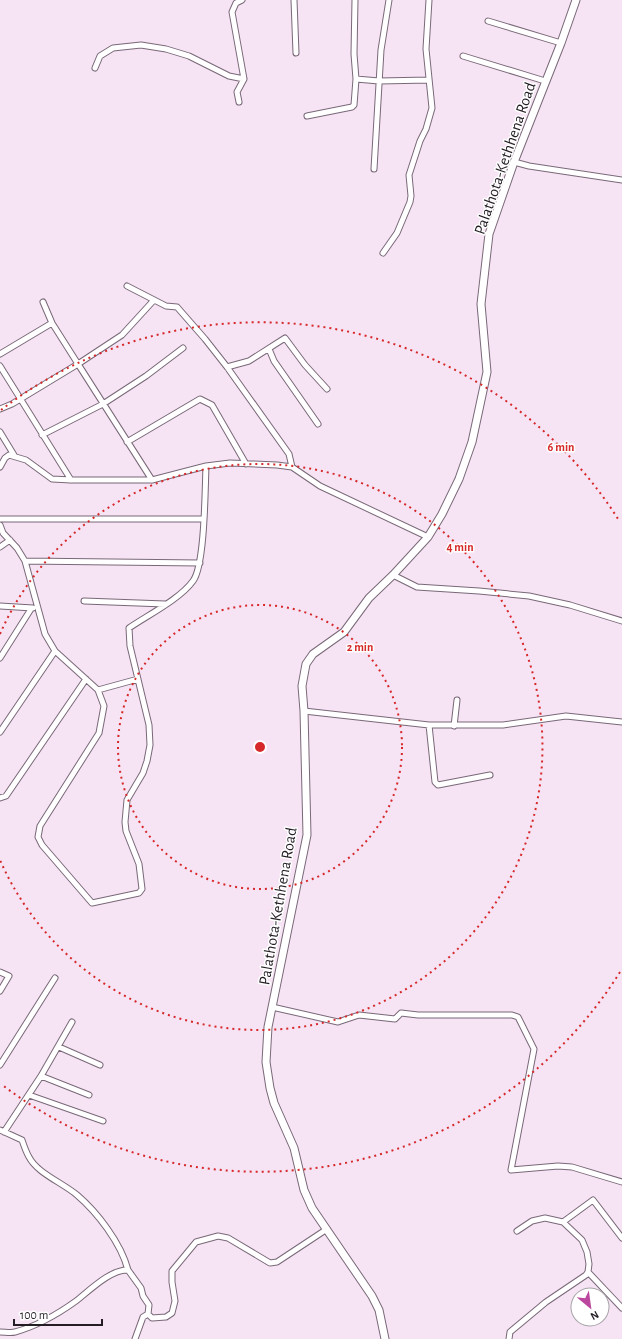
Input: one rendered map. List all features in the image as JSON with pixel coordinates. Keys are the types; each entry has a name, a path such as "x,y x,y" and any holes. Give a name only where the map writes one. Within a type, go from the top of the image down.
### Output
{"street":[{"path":"239,102 237,92 244,80 232,12 236,3 242,0"},
{"path":"294,0 296,52"},
{"path":"307,116 352,108 354,105 356,79 354,54 355,0"},
{"path":"374,169 378,81 389,0"},
{"path":"382,254 397,233 410,202 409,175 432,108 426,49 429,0"},
{"name":"Palathota-Kethhena Road","path":"385,1339 379,1310 372,1296 327,1229 314,1213 304,1190 294,1148 274,1103 266,1062 268,1027 307,835 302,686 306,664 313,654 344,632 369,598 393,575 428,537 442,514 459,479 472,442 487,372 481,304 489,234 514,162 561,43 576,0"},
{"path":"488,21 561,43"},
{"path":"95,68 100,56 113,48 141,45 166,49 189,56 229,76 244,80"},
{"path":"463,56 545,81"},
{"path":"356,79 378,81 429,80"},
{"path":"514,162 536,167 622,180"},
{"path":"127,286 166,306 177,307 227,367 289,454 292,467"},
{"path":"0,409 20,399 122,336 154,300"},
{"path":"43,302 52,323 152,480"},
{"path":"0,354 52,323"},
{"path":"227,367 249,361 285,338 305,365 327,389"},
{"path":"42,435 103,404 146,376 183,348"},
{"path":"269,349 274,361 318,424"},
{"path":"0,366 42,435 72,480"},
{"path":"127,442 200,399 212,405 246,464"},
{"path":"0,432 14,455"},
{"path":"0,467 4,458 9,454 26,460 52,479 152,480 206,466 230,463 292,467 320,486 428,537"},
{"path":"0,525 3,533 17,548 25,561 45,634 55,651 98,690 104,706 99,733 40,826 38,837 42,844 92,903 139,893 142,889 139,864 126,831 125,822 127,800 143,773 150,745 149,725 130,646 129,628 184,590 194,580 200,563 206,466"},
{"path":"0,519 203,519"},
{"path":"0,547 10,540"},
{"path":"25,561 200,563"},
{"path":"393,575 418,587 530,596 570,605 622,621"},
{"path":"84,601 165,604"},
{"path":"0,606 31,609 37,607"},
{"path":"0,658 31,609"},
{"path":"0,732 55,651"},
{"path":"0,798 6,796 86,679"},
{"path":"98,690 138,679"},
{"path":"454,726 457,700"},
{"path":"304,711 429,726 503,725 566,716 622,722"},
{"path":"429,726 435,782 438,786 490,775"},
{"path":"0,972 9,976 0,991"},
{"path":"0,1065 55,978"},
{"path":"272,1007 338,1022 359,1016 395,1019 400,1013 418,1015 512,1015 518,1017 534,1049 512,1170 558,1166 572,1167 622,1182"},
{"path":"72,1022 29,1095 2,1131 22,1140 29,1158 38,1168 76,1194 87,1205 115,1240 125,1259 128,1270 141,1288 143,1296 149,1305 148,1314"},
{"path":"58,1047 100,1065"},
{"path":"41,1076 89,1095"},
{"path":"29,1095 103,1121"},
{"path":"563,1222 593,1200 622,1238"},
{"path":"509,1339 510,1332 529,1316 568,1286 586,1275 589,1264 587,1252 582,1240 563,1222 545,1218 532,1221 517,1231"},
{"path":"148,1314 152,1318 166,1316 172,1313 175,1301 172,1271 196,1242 218,1236 228,1238 270,1263 277,1262 327,1229"},
{"path":"0,1332 14,1332 43,1321 74,1302 112,1274 122,1269 128,1270"},
{"path":"588,1272 622,1308"},
{"path":"135,1339 143,1317 148,1314"}]}
